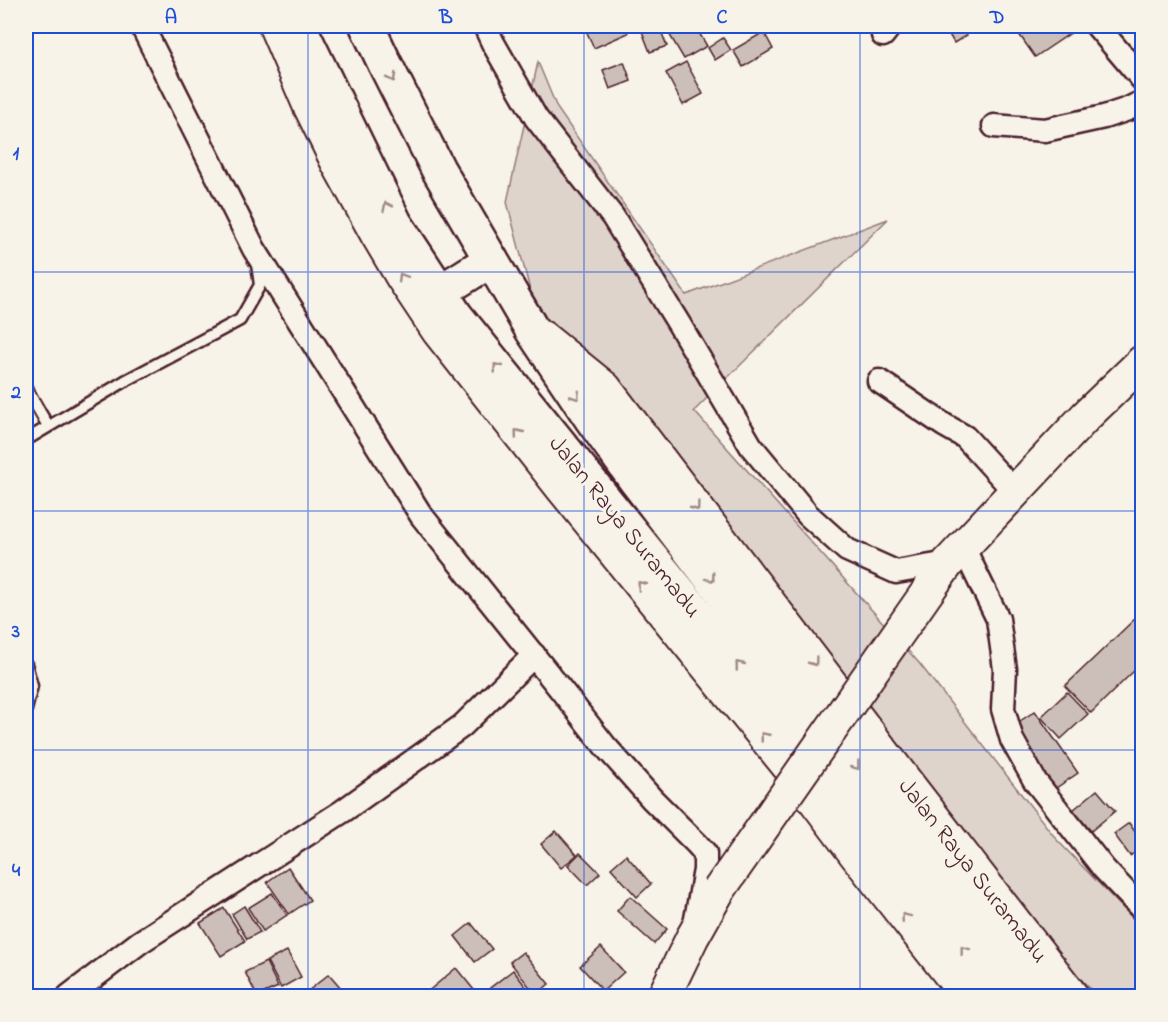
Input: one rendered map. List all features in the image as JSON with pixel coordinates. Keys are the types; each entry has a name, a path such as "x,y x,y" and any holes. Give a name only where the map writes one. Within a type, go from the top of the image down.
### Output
{"highway":[{"name":"Jalan Raya Suramadu","path":"298,26 395,223 456,316 842,794 1000,996"},
{"name":"Jalan Raya Suramadu","path":"367,26 438,168 532,330 591,418 637,482 864,777 1038,996"},
{"path":"440,292 491,260"}],"main road":[{"name":"Jalan Raya Suramadu","path":"276,26 309,105 344,174 402,278 438,331 562,488 801,782 967,996"},
{"name":"Jalan Raya Suramadu","path":"532,330 605,388 1072,996"},
{"path":"664,996 719,890 930,588 955,555 1086,416 1143,362"},
{"path":"801,782 842,794"}],"street":[{"path":"142,26 254,249 421,515 605,746 705,854 705,870 693,938"},
{"path":"485,26 536,118 613,217 752,446 808,515 847,550 896,572 955,555 998,619 1005,669 1003,709 1012,740 1035,781 1104,869 1143,909"},
{"path":"1097,26 1143,79"},
{"path":"994,126 1045,130 1104,117 1143,102"},
{"path":"879,381 964,437 1015,492"},
{"path":"69,996 140,942 343,811 462,726 534,655"}],"lane":[{"path":"26,440 125,381 240,320 260,285 254,249"},
{"path":"26,388 48,426"},
{"path":"26,664 32,686 26,710"}],"shaded area":[{"path":"538,62 557,108 686,295 888,219 694,411 919,663 1057,840 1142,928 1142,996 1097,996 1080,978 688,510 572,363 530,290 507,202"}],"building":[{"path":"625,26 628,33 594,48 585,28"},
{"path":"640,26 659,26 667,46 650,52"},
{"path":"695,26 707,46 684,59 665,27"},
{"path":"944,26 962,26 967,35 954,43"},
{"path":"1081,26 1035,57 1014,27"},
{"path":"764,32 773,49 743,67 733,50"},
{"path":"723,38 731,50 715,60 708,48"},
{"path":"624,62 631,81 610,89 603,70"},
{"path":"686,62 703,94 683,105 666,73"},
{"path":"1142,612 1142,663 1091,713 1065,686"},
{"path":"1067,692 1088,714 1061,739 1041,717"},
{"path":"1035,711 1078,773 1053,790 1010,728"},
{"path":"1097,790 1115,811 1091,831 1073,810"},
{"path":"1129,823 1142,842 1142,847 1130,856 1114,834"},
{"path":"556,831 577,855 561,868 541,844"},
{"path":"580,853 600,873 587,885 568,865"},
{"path":"626,855 651,884 637,897 611,868"},
{"path":"288,867 310,900 289,914 267,882"},
{"path":"272,893 287,915 263,931 248,908"},
{"path":"630,896 667,929 654,944 617,911"},
{"path":"244,906 260,932 247,939 232,914"},
{"path":"224,908 245,941 221,956 200,923"},
{"path":"471,923 492,949 475,962 455,936"},
{"path":"601,947 624,972 603,991 580,966"},
{"path":"287,951 301,977 281,988 267,961"},
{"path":"523,952 549,984 536,995 510,962"},
{"path":"266,962 278,987 257,996 245,972"},
{"path":"456,968 479,996 429,996 426,993"},
{"path":"513,970 533,996 496,996 490,988"},
{"path":"329,974 348,996 302,996"}]}
